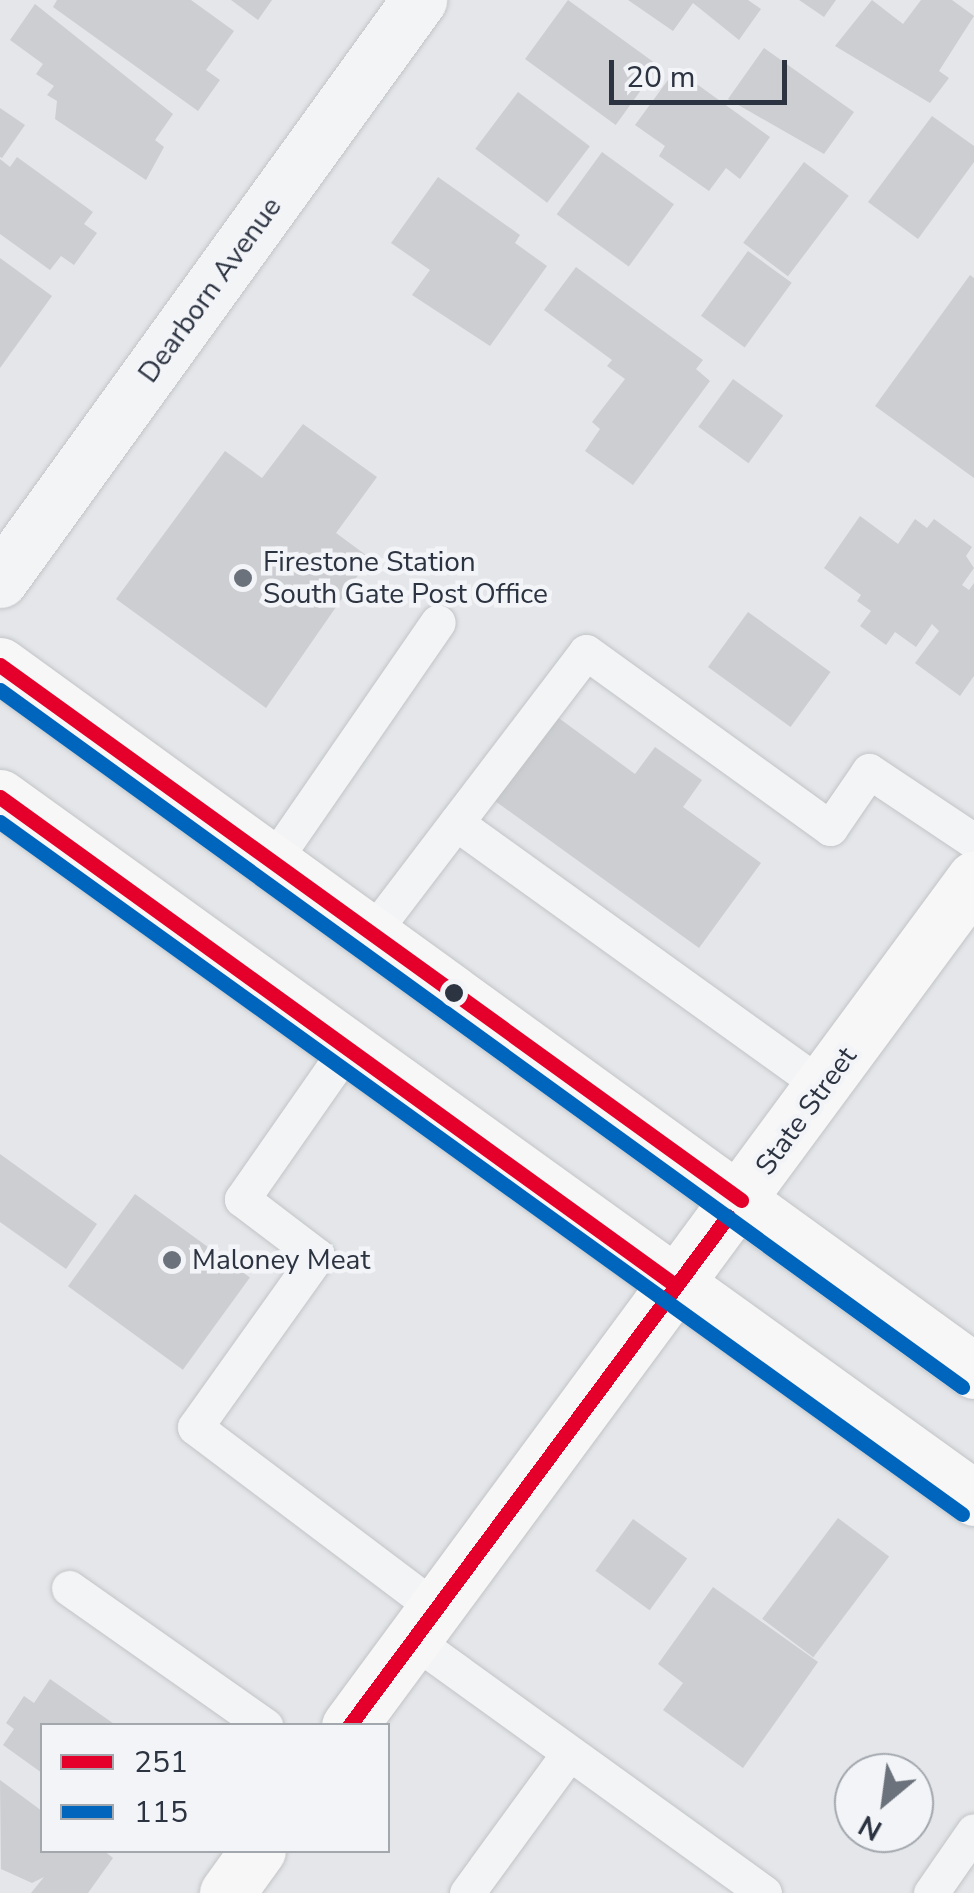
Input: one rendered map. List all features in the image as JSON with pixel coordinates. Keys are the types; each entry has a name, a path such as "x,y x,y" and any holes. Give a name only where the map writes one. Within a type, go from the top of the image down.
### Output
{"main road":[{"path":"0,665 974,1371"},
{"path":"0,797 346,1050 974,1498"},
{"name":"State Street","path":"351,1723 672,1283 741,1200 974,878"},
{"path":"226,1893 256,1853"}],"street":[{"name":"Dearborn Avenue","path":"0,580 419,0"}],"lane":[{"path":"273,861 438,622"},
{"path":"372,933 586,652 830,828 870,771 974,841"},
{"path":"456,822 824,1087"},
{"path":"346,1050 242,1199 317,1256 195,1427 423,1623 567,1756 764,1893"},
{"path":"69,1588 260,1723"},
{"path":"467,1893 567,1756"},
{"path":"931,1893 974,1831"}],"building":[{"path":"57,0 191,0 234,31 206,70 220,80 198,111 53,7"},
{"path":"231,0 272,0 258,20"},
{"path":"568,0 659,66 616,125 525,59"},
{"path":"628,0 748,0 761,9 739,40 693,3 673,31"},
{"path":"799,0 836,0 824,17"},
{"path":"872,0 903,24 921,0 952,0 974,16 939,71 949,78 930,103 835,46"},
{"path":"35,4 173,114 155,140 164,147 146,180 55,119 57,101 47,95 54,86 36,74 43,64 10,40"},
{"path":"764,48 854,112 824,154 728,99"},
{"path":"676,69 770,137 740,179 726,168 709,191 659,156 665,146 635,125"},
{"path":"518,92 590,146 547,203 475,149"},
{"path":"0,108 25,125 2,158 0,157"},
{"path":"932,116 974,146 974,162 918,239 868,202"},
{"path":"602,152 674,204 629,267 557,214"},
{"path":"17,157 93,212 84,224 97,233 74,265 61,256 50,270 0,234 0,159 10,167"},
{"path":"804,162 849,196 788,276 743,243"},
{"path":"438,177 520,235 515,243 547,266 490,346 412,295 430,270 391,243"},
{"path":"748,251 792,283 745,347 701,316"},
{"path":"0,258 52,296 0,368"},
{"path":"576,267 703,360 696,369 710,381 633,485 585,451 600,429 592,422 625,379 607,366 612,360 544,310"},
{"path":"970,275 974,278 974,478 875,406"},
{"path":"733,379 783,415 748,463 698,427"},
{"name":"Firestone Station South Gate Post Office","path":"303,424 377,477 336,533 370,558 266,708 116,599 225,451 262,478"},
{"path":"860,516 898,544 915,519 927,528 934,519 972,547 966,556 974,568 962,585 969,590 974,583 974,676 960,696 915,663 939,631 932,624 916,647 895,632 886,645 860,626 871,611 857,601 861,595 824,568"},
{"path":"748,612 831,672 791,727 708,667"},
{"path":"556,716 635,774 655,747 702,780 683,807 761,863 699,948 495,801"},
{"path":"0,1154 97,1224 66,1269 0,1222"},
{"path":"135,1194 250,1277 183,1370 68,1286"},
{"path":"838,1518 889,1557 813,1657 762,1619"},
{"path":"633,1519 687,1558 650,1610 595,1571"},
{"path":"713,1587 818,1662 743,1768 663,1710 683,1683 658,1664"},
{"path":"50,1679 113,1723 40,1723 40,1772 3,1745 14,1729 6,1723 24,1696 34,1703"},
{"path":"0,1780 40,1810 40,1853 107,1853 113,1858 88,1893 31,1893 44,1877 32,1883 1,1869"}],"transit line":[{"name":"251","path":"0,665 741,1200"},
{"name":"115","path":"0,690 962,1387"},
{"name":"251","path":"0,797 672,1283"},
{"name":"115","path":"0,822 962,1514"},
{"name":"251","path":"351,1723 728,1216"}],"place":[{"name":"Firestone Station South Gate Post Office","path":"243,578"},
{"name":"Maloney Meat","path":"172,1260"}]}
